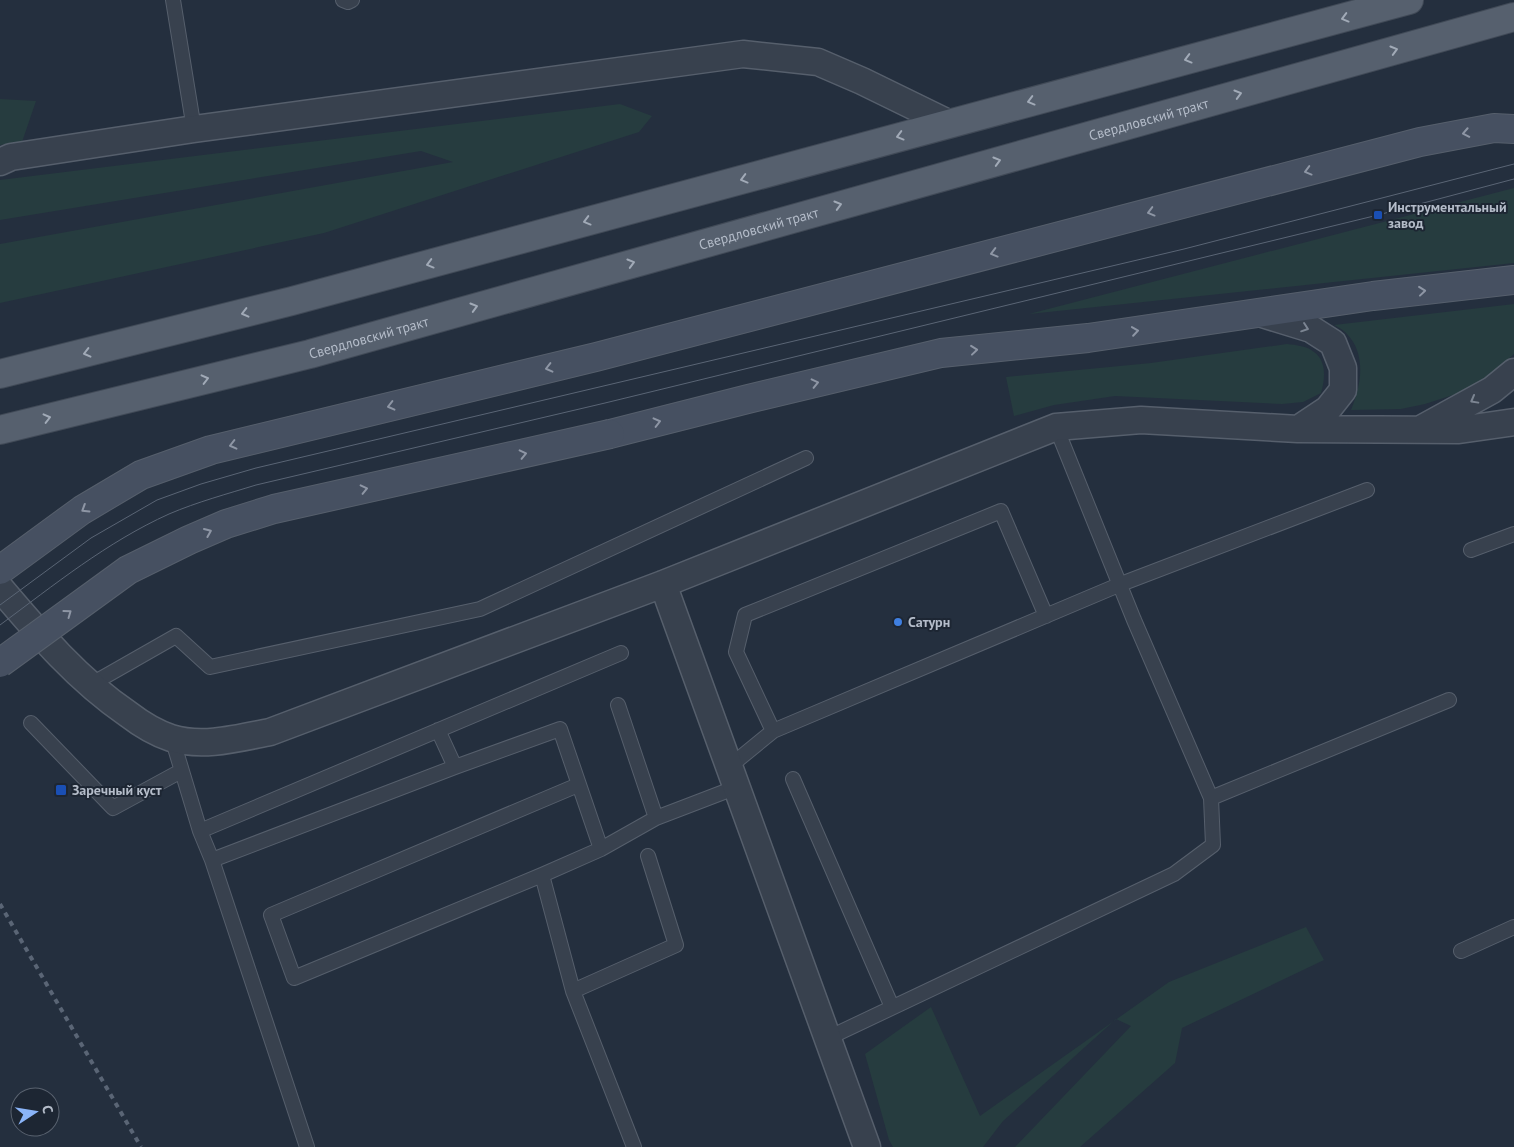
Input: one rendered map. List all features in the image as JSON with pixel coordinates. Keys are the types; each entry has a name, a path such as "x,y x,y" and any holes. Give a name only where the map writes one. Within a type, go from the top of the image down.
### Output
{"main road":[{"path":"0,374 292,302 948,123 1409,0"},
{"name":"Свердловский тракт","path":"0,430 310,354 1514,17"},
{"path":"0,570 82,510 141,475 211,450 596,357 1420,142 1494,128 1514,130"},
{"path":"0,662 128,570 226,524 274,509 610,434 941,353 1088,338 1373,296 1514,280"}],"street":[{"path":"0,162 11,157 194,129 743,54 818,62 948,123"},
{"path":"1258,313 1311,329 1333,343 1343,368 1343,390 1328,409 1298,429"},
{"path":"1419,430 1492,390 1514,372"},
{"path":"0,588 57,653 90,685 144,725 172,738 209,742 270,732 663,584 1056,427 1141,420 1298,429 1459,430 1514,422"},
{"path":"663,584 867,1147"}],"lane":[{"path":"173,0 194,129"},
{"path":"343,0 348,2 352,0"},
{"path":"828,1038 1174,874 1213,845 1211,798 1138,629 1056,427"},
{"path":"90,685 176,636 210,668 480,610 806,458"},
{"path":"578,785 271,915 294,978 542,875 601,848 733,777 773,731 1121,584 1367,490"},
{"path":"773,731 736,652 745,615 1001,511 1046,616"},
{"path":"1471,550 1514,534"},
{"path":"200,831 621,653"},
{"path":"1211,798 1449,700"},
{"path":"618,706 656,818"},
{"path":"31,723 113,808 182,770"},
{"path":"438,730 455,767"},
{"path":"212,860 455,767 560,730 601,848"},
{"path":"172,738 200,831 212,860 307,1147"},
{"path":"793,779 892,1007"},
{"path":"573,991 676,944 648,856"},
{"path":"542,875 573,991 634,1147"},
{"path":"1461,951 1514,927"}],"green space":[{"path":"0,99 36,101 22,142 0,145"},
{"path":"620,104 652,116 639,132 324,233 0,303 0,244 453,162 421,151 0,220 0,180"},
{"path":"1514,188 1514,263 1029,314"},
{"path":"1514,304 1514,354 1486,379 1456,394 1425,404 1401,409 1351,410 1359,381 1360,361 1353,342 1344,331 1334,325"},
{"path":"1287,344 1308,348 1318,356 1323,366 1324,377 1321,393 1303,402 1282,404 1115,396 1054,405 1014,416 1006,377 1151,363"},
{"path":"1306,927 1324,960 1182,1028 1175,1063 1080,1147 1015,1147 1131,1026 1116,1019 1169,982"},
{"path":"931,1007 980,1116 1113,1022 1003,1121 983,1147 893,1147 889,1140 865,1054"}],"tram line":[{"path":"0,605 91,538 157,500 201,484 256,468 1184,249 1514,164"},
{"path":"0,625 81,565 146,525 190,506 256,485 605,403 1378,215 1514,179"}],"railway":[{"path":"0,904 141,1147"}],"place":[{"name":"Инструментальный завод","path":"1378,215"},
{"name":"Сатурн","path":"898,622"},
{"name":"Заречный куст","path":"61,790"}]}
